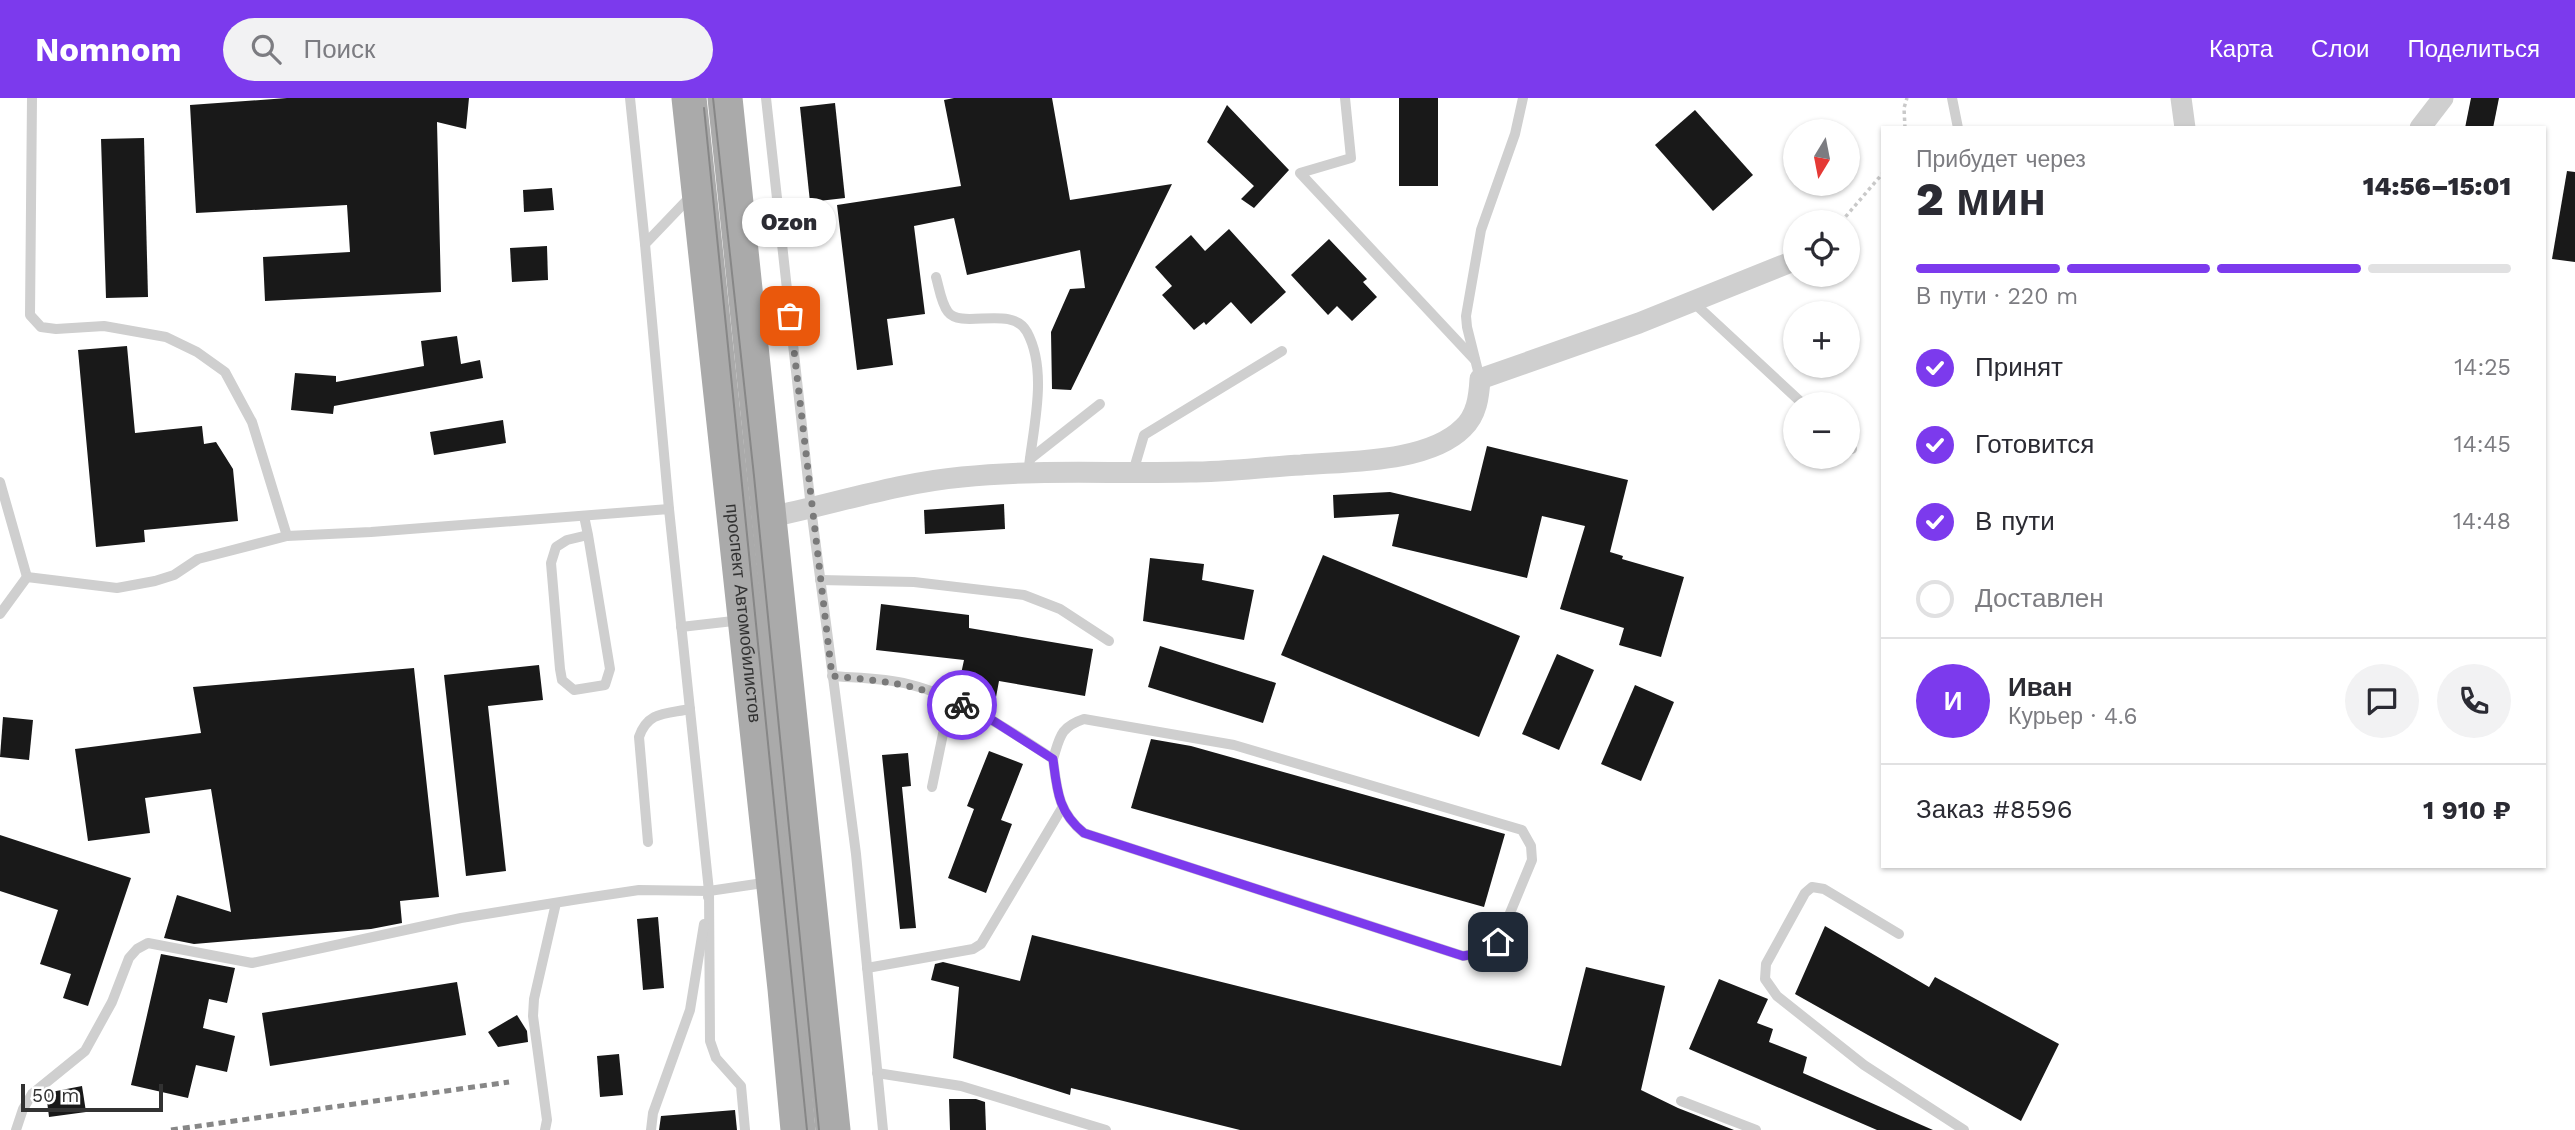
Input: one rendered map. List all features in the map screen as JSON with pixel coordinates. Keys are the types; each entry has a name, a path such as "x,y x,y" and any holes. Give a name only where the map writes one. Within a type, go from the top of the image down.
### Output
{"main road":[{"name":"проспект Автомобилистов","path":"689,98 798,1130"},
{"name":"проспект Автомобилистов","path":"725,98 834,1130"}],"street":[{"path":"2181,98 2185,126"},
{"path":"2422,126 2443,98"},
{"path":"770,517 885,489 1029,467 1192,472 1381,459 1416,452 1447,439 1464,428 1474,413 1479,397 1478,369 1639,323 1783,265"}],"lane":[{"path":"32,98 30,315 41,327 56,329 104,326 166,337 197,352 225,372 251,422 287,536"},
{"path":"630,98 668,509 709,891 710,1041 716,1058 741,1086 745,1130"},
{"path":"766,98 811,508 856,854 883,1130"},
{"path":"1346,98 1351,158 1300,173 1478,369"},
{"path":"1478,369 1466,316 1481,230 1515,134 1523,98"},
{"path":"1952,98 1958,126"},
{"path":"645,244 654,232 682,208 699,187"},
{"path":"936,277 949,314 957,318 998,318 1015,321 1026,328 1033,347 1037,414 1029,467"},
{"path":"1693,302 1791,392"},
{"path":"1133,472 1144,435 1282,351"},
{"path":"1029,467 1100,404"},
{"path":"0,482 27,577"},
{"path":"27,577 117,588 155,581 174,575 198,559 287,536 668,509"},
{"path":"584,516 588,535 610,669 605,685 575,690 562,680 551,563 556,547 567,540 588,535"},
{"path":"0,614 27,577"},
{"path":"820,580 914,582 1024,595 1060,609 1110,641"},
{"path":"681,627 745,620"},
{"path":"832,676 907,684 950,700 992,720 1053,759"},
{"path":"932,787 950,700"},
{"path":"648,842 639,737 644,724 650,718 690,709"},
{"path":"1084,719 1234,746 1522,830 1531,846 1532,860 1498,942 1481,953 1463,956 1084,833 1071,822 1062,807 1053,759 1061,733 1069,724 1084,719"},
{"path":"867,968 973,949 981,944 1062,807"},
{"path":"16,1130 23,1109 32,1094 86,1051 113,1002 129,958 136,949 148,943 252,963 461,918 555,903 639,890 709,891 772,882"},
{"path":"1899,934 1824,889 1812,887 1805,893 1766,964 1765,979 1777,996 1864,1065 1964,1130"},
{"path":"651,1130 653,1112 691,1010 709,891"},
{"path":"545,1130 547,1120 533,1016 534,999 555,903"},
{"path":"877,1073 961,1086 1106,1130"},
{"path":"1681,1101 1756,1130"}],"path":[{"path":"1905,126 1904,108 1907,98"},
{"path":"1852,210 1881,175"}],"building":[{"path":"287,98 469,98 466,129 437,122 441,292 265,301 263,257 350,252 347,205 196,213 190,105"},
{"path":"1052,98 1070,200 1172,184 1071,390 1052,389 1051,332 1070,289 1085,288 1080,250 967,275 954,218 914,226 925,314 887,319 893,365 857,370 837,205 961,186 944,100"},
{"path":"1399,98 1438,98 1438,186 1399,186"},
{"path":"2471,98 2499,98 2493,126 2465,126"},
{"path":"835,103 845,198 810,202 800,107"},
{"path":"1227,105 1289,170 1254,208 1241,199 1254,186 1207,142"},
{"path":"1695,110 1753,175 1713,211 1655,145"},
{"path":"144,138 148,297 106,298 101,139"},
{"path":"2567,171 2575,172 2575,262 2552,259"},
{"path":"552,188 554,210 524,212 523,190"},
{"path":"1229,229 1286,292 1251,324 1231,302 1206,325 1204,322 1194,330 1162,295 1172,286 1155,267 1191,235 1205,251"},
{"path":"1329,239 1367,279 1363,282 1377,297 1352,321 1337,306 1328,315 1291,275"},
{"path":"547,246 548,280 512,282 510,248"},
{"path":"457,336 461,364 480,360 483,378 334,406 333,414 291,410 295,373 336,376 336,382 424,366 421,341"},
{"path":"127,346 135,433 202,426 204,444 216,442 233,469 238,521 144,530 145,542 96,547 78,350"},
{"path":"503,420 506,443 434,455 430,432"},
{"path":"1487,446 1628,480 1610,552 1623,556 1622,559 1684,577 1661,657 1619,645 1624,628 1560,609 1585,526 1542,516 1527,578 1392,546 1399,514 1334,518 1333,495 1390,492 1471,511"},
{"path":"1004,504 1005,529 925,534 924,510"},
{"path":"1323,555 1520,636 1479,737 1281,655"},
{"path":"1150,558 1204,564 1202,580 1254,590 1244,640 1143,621"},
{"path":"881,604 969,615 969,628 1093,649 1085,696 999,681 994,708 984,707 980,705 984,678 961,674 964,660 876,650"},
{"path":"1160,646 1276,683 1263,723 1148,687"},
{"path":"1557,654 1594,670 1559,750 1522,734"},
{"path":"539,665 543,700 488,706 506,871 466,876 444,675"},
{"path":"414,668 439,897 400,901 402,923 371,929 194,944 164,938 177,895 231,912 211,789 145,798 150,833 88,841 75,749 201,733 193,687"},
{"path":"1635,685 1674,702 1641,781 1601,764"},
{"path":"3,717 33,720 29,760 0,757"},
{"path":"1151,739 1191,746 1505,834 1484,907 1131,808"},
{"path":"989,751 1023,764 1001,820 1012,824 986,893 948,878 974,809 967,806"},
{"path":"908,753 911,786 902,787 916,928 900,929 882,755"},
{"path":"0,835 131,878 88,1006 63,998 71,974 40,964 58,910 0,891"},
{"path":"658,917 664,988 643,990 637,919"},
{"path":"1825,926 1929,987 1935,977 2059,1044 2021,1121 1795,994"},
{"path":"1032,935 1561,1066 1586,967 1665,986 1641,1090 1734,1130 1240,1130 1071,1088 1070,1095 953,1058 959,987 931,980 935,964 943,962 1020,981"},
{"path":"161,954 235,968 227,1003 209,999 203,1028 235,1036 227,1072 196,1065 188,1098 131,1085"},
{"path":"1719,979 1768,999 1757,1023 1773,1029 1769,1042 1807,1057 1803,1073 1933,1130 1877,1130 1689,1049"},
{"path":"457,982 466,1035 270,1066 262,1013"},
{"path":"517,1015 527,1031 528,1042 498,1047 488,1032"},
{"path":"619,1054 623,1095 600,1097 597,1056"},
{"path":"82,1086 86,1112 49,1117 46,1093"},
{"path":"949,1099 976,1099 985,1102 986,1130 950,1130"},
{"path":"735,1110 737,1130 659,1130 661,1116"}],"tram line":[{"path":"713,98 754,476 819,1130"},
{"path":"704,108 807,1130"}],"railway":[{"path":"171,1130 509,1082"}],"way so far":[{"path":"790,316 832,676 907,684 962,705"}],"place":[{"name":"Ozon","path":"790,316"}],"route":[{"path":"962,705 992,720 1053,759 1062,807 1071,822 1084,833 1463,956 1481,953 1498,942"}]}
